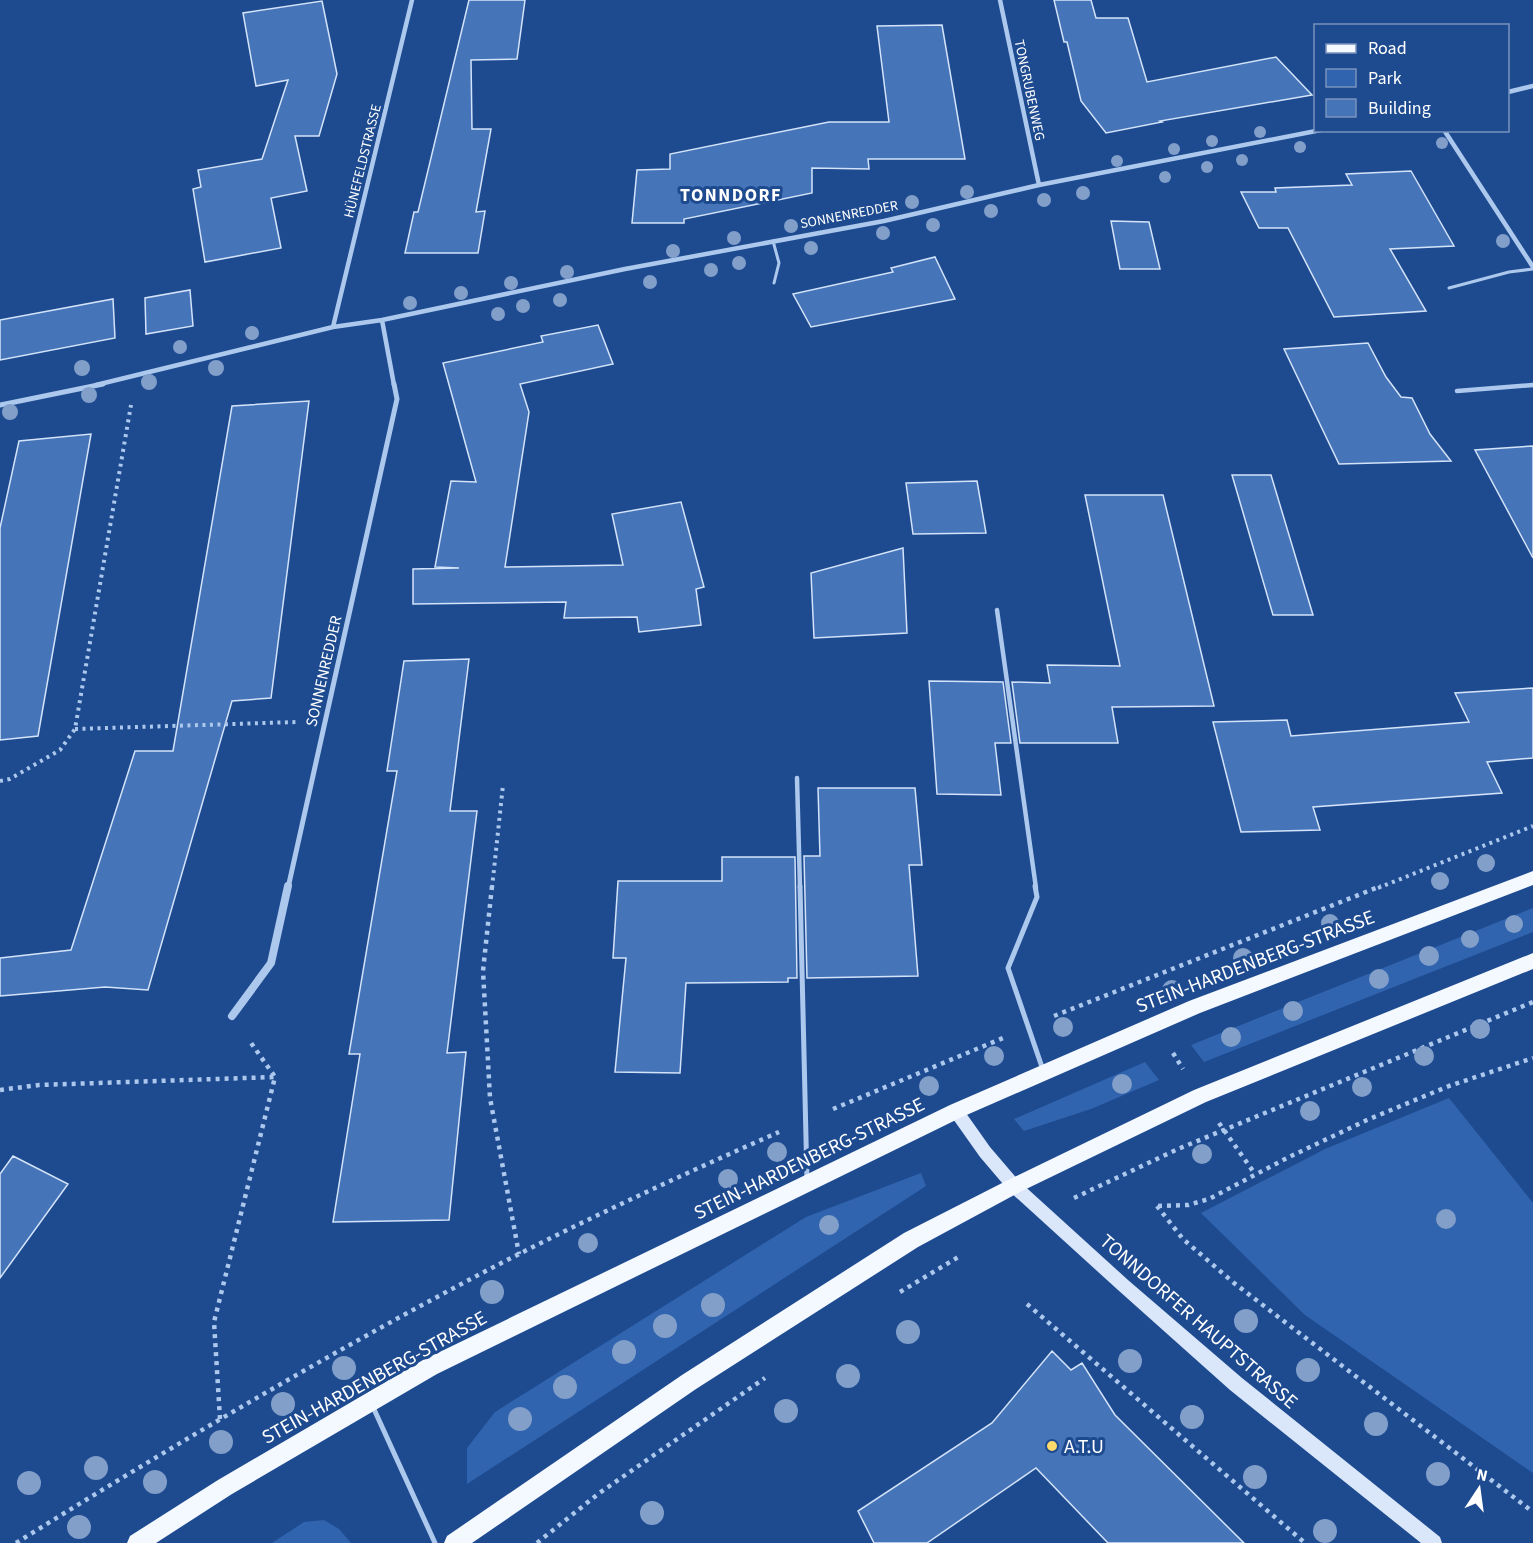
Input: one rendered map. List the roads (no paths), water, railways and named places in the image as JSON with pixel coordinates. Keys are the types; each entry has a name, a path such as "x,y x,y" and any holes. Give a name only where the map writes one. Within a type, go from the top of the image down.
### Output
{"main road":[{"name":"STEIN-HARDENBERG-STRASSE","path":"137,1543 225,1487 430,1367 956,1111 1155,1024 1533,878"},
{"path":"454,1543 699,1375 911,1240 1014,1186 1200,1096 1533,961"},
{"name":"TONNDORFER HAUPTSTRASSE","path":"956,1111 985,1152 1014,1186 1236,1384 1434,1543"}],"street":[{"name":"HÜNEFELDSTRASSE","path":"333,327 412,0"},
{"name":"TONGRUBENWEG","path":"1000,0 1039,185"},
{"path":"1509,92 1533,86"},
{"name":"SONNENREDDER","path":"0,405 136,377 333,327 382,320 773,241 884,221 1039,185 1314,131"},
{"path":"1445,132 1533,268"},
{"name":"SONNENREDDER","path":"232,1016 271,963 397,399 382,320"}],"lane":[{"path":"773,241 780,259 781,272 774,283"},
{"path":"1449,288 1533,268"},
{"path":"1457,390 1533,385"},
{"path":"997,610 1037,897 1008,968 1044,1072"},
{"path":"797,778 807,1184"},
{"path":"371,1402 435,1543"}],"place":[{"name":"A.T.U","path":"1052,1446"}],"district":[{"name":"TONNDORF","path":"731,195"}]}
